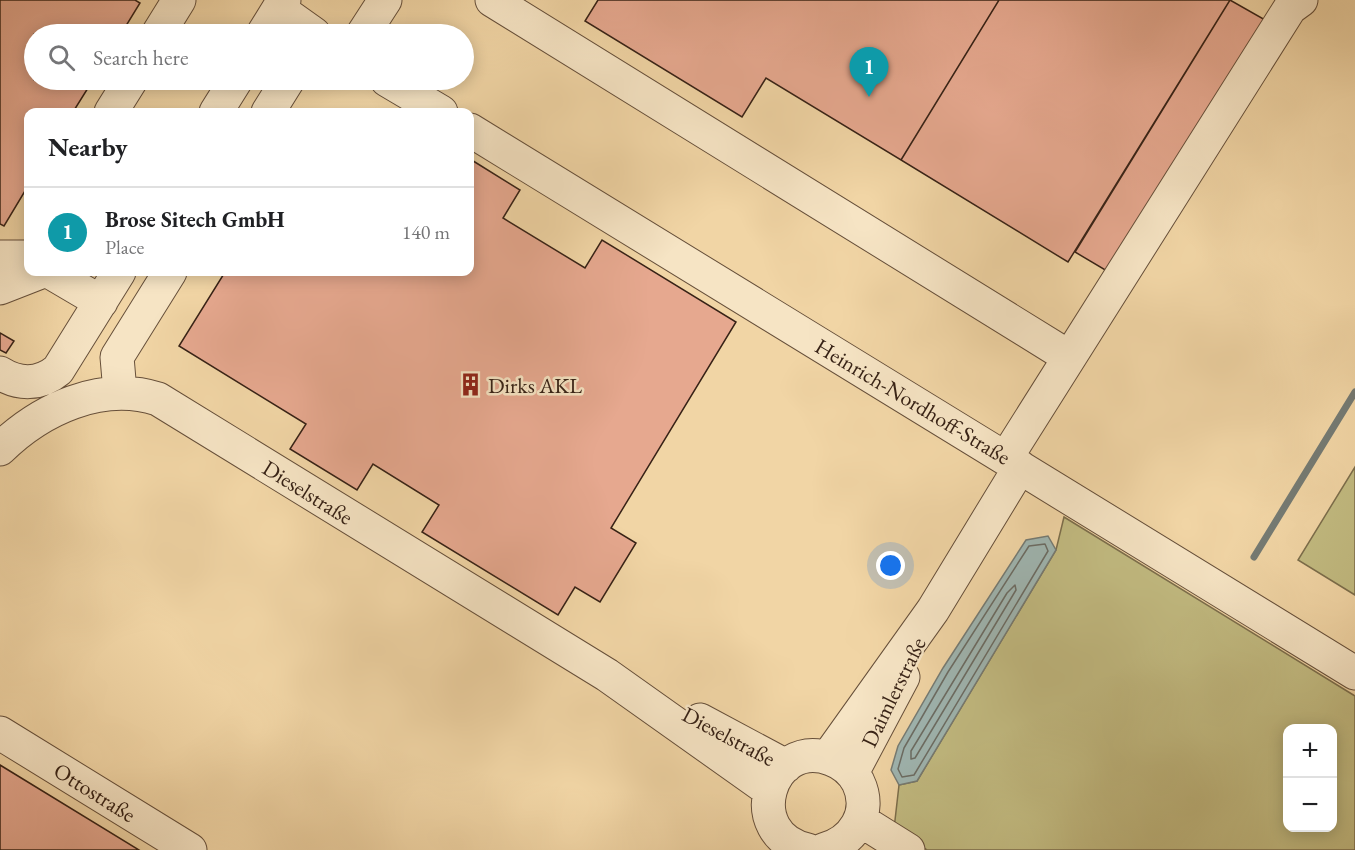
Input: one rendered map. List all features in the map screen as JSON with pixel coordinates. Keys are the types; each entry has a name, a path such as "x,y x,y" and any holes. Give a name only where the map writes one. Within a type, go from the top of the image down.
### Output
{"street":[{"path":"164,24 179,0"},
{"path":"369,24 385,0"},
{"path":"492,0 1070,357"},
{"name":"Daimlerstraße","path":"840,765 905,673 933,610 1070,357 1290,8 1301,0"},
{"path":"276,15 294,24"},
{"path":"114,108 125,90"},
{"path":"218,108 230,90"},
{"path":"270,108 282,90"},
{"path":"404,90 434,108"},
{"name":"Heinrich-Nordhoff-Straße","path":"474,132 1355,673"},
{"path":"0,288 24,266"},
{"path":"55,276 101,302"},
{"path":"0,373 23,382 43,380 64,363 117,276"},
{"path":"120,392 117,357 168,276"},
{"name":"Dieselstraße","path":"0,449 27,426 58,408 96,394 120,392 141,394 158,399 607,675 671,705 778,778"},
{"name":"Ottostraße","path":"0,734 190,850"},
{"name":"Daimlerstraße","path":"778,778 806,757 840,765 858,781 863,801 816,844"},
{"path":"778,778 769,814 816,844 908,850"}],"shaded area":[{"path":"1355,467 1355,595 1298,560"},
{"path":"1064,517 1355,696 1355,850 927,850 894,829 899,785 917,781 1056,550"}],"water":[{"path":"1048,536 1056,550 917,781 899,785 891,770 898,746 943,668 1026,540"}],"building":[{"path":"0,0 135,0 140,3 127,24 24,24 24,90 87,90 76,108 24,108 24,193 4,226 0,224"},
{"path":"598,0 999,0 901,160 766,78 742,117 585,21"},
{"path":"999,0 1230,0 1068,262 901,160"},
{"path":"1230,0 1267,21 1112,274 1075,252"},
{"name":"Dirks AKL","path":"474,161 520,190 503,218 585,268 602,240 736,322 611,528 636,543 600,602 575,587 558,615 422,532 439,505 373,464 357,490 290,449 306,424 179,346 223,276 474,276"},
{"path":"0,333 14,341 6,353 0,350"},
{"path":"0,765 139,850 0,850"}],"waterway":[{"path":"1254,557 1355,392"}],"place":[{"name":"Brose Sitech GmbH","path":"869,97"},
{"name":"Dirks AKL","path":"470,385"}]}
